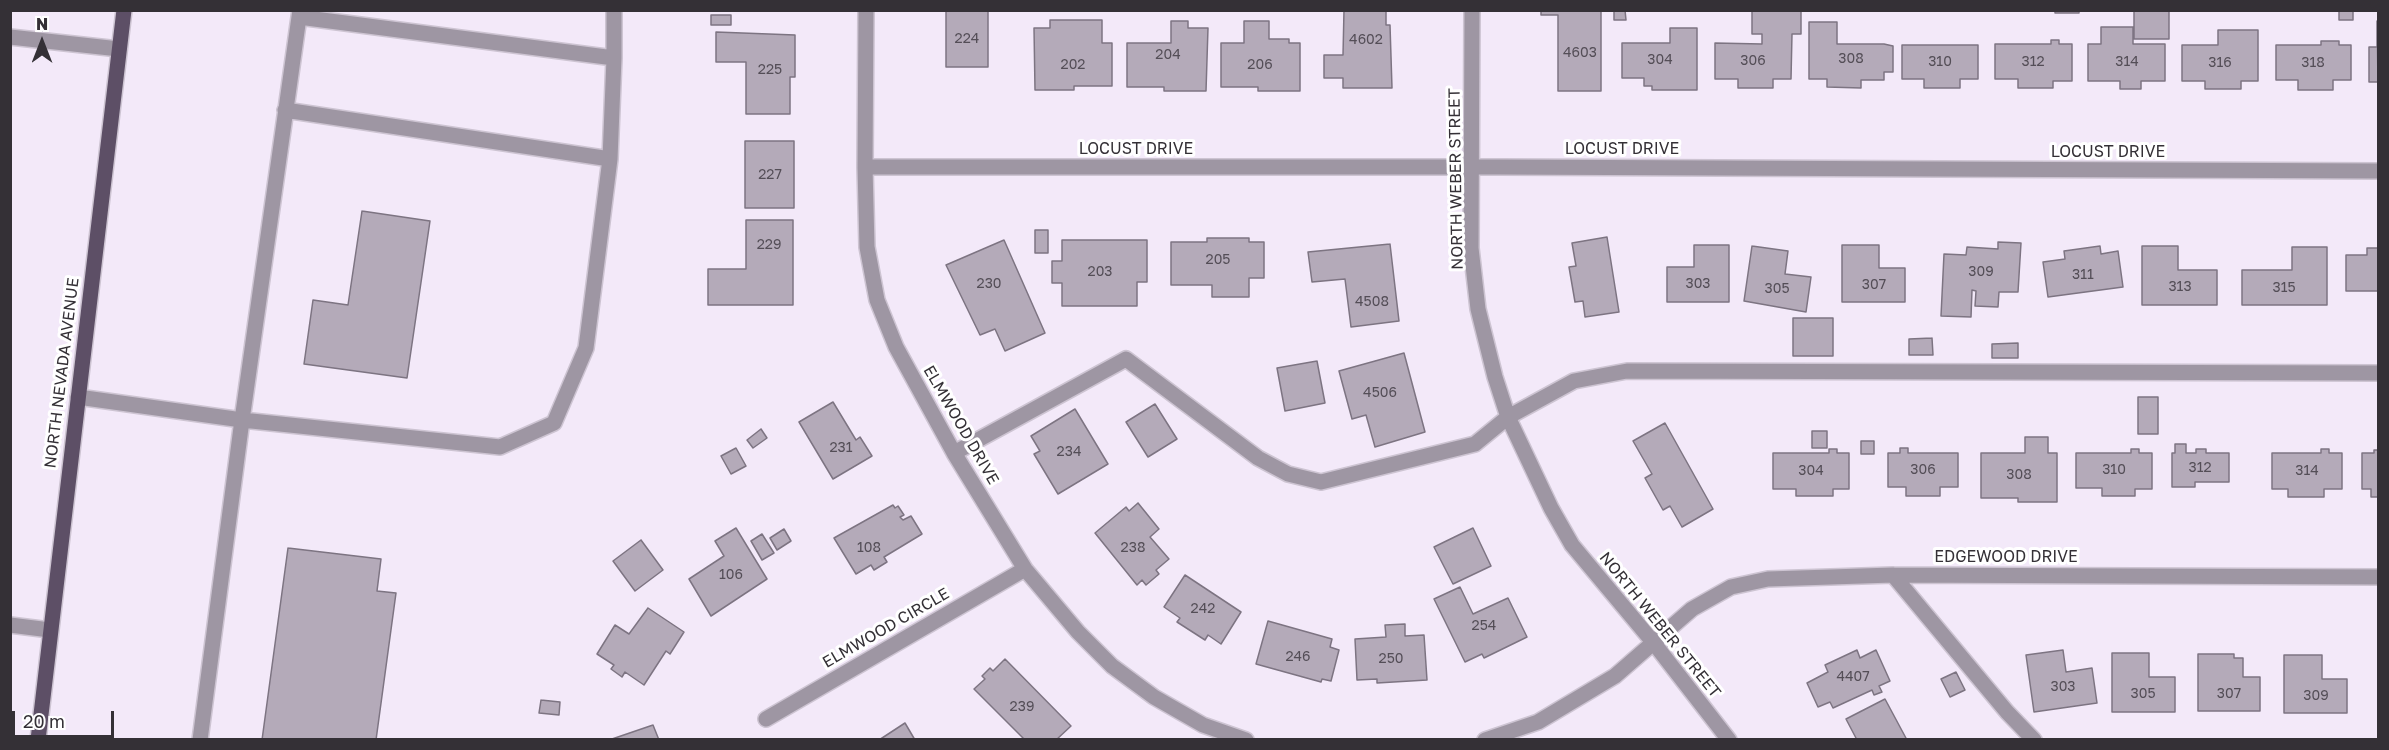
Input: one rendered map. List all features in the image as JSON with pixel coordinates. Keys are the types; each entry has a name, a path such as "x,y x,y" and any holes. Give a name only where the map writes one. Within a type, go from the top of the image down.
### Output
{"main road":[{"name":"NORTH NEVADA AVENUE","path":"38,740 124,10"}],"street":[{"path":"78,397 242,420 500,447 554,423 586,348 610,159 614,10"},
{"name":"ELMWOOD DRIVE","path":"866,10 867,247 877,300 896,347 954,453 1025,568 1078,632 1112,666 1154,697 1203,724 1246,740"},
{"name":"NORTH WEBER STREET","path":"1472,10 1471,248 1478,309 1495,377 1508,417 1551,508 1572,545 1653,642 1730,740"},
{"path":"200,740 299,14 614,58"},
{"path":"10,37 119,50"},
{"path":"285,110 610,159"},
{"name":"LOCUST DRIVE","path":"865,167 2379,171"},
{"path":"954,453 1126,359 1258,458 1288,474 1321,482 1475,444 1508,417 1574,381 1627,371 2379,373"},
{"name":"ELMWOOD CIRCLE","path":"766,719 1025,568"},
{"path":"1893,575 2007,712 2034,740"},
{"name":"EDGEWOOD DRIVE","path":"1653,642 1692,609 1731,587 1768,579 1893,575 2379,577"},
{"path":"10,625 50,630"},
{"path":"1485,740 1538,722 1615,676 1653,642"}],"building":[{"path":"946,10 988,10 988,67 946,67"},
{"path":"1344,10 1386,10 1386,25 1390,25 1392,88 1343,88 1343,78 1324,78 1324,55 1343,55"},
{"path":"1541,10 1601,11 1601,91 1558,91 1558,15 1541,15"},
{"path":"1614,10 1625,10 1626,20 1614,20"},
{"path":"1752,10 1801,10 1801,34 1792,34 1791,79 1773,79 1773,88 1738,88 1738,79 1715,79 1715,43 1762,44 1762,34 1752,34"},
{"path":"2055,10 2079,10 2079,13 2055,13"},
{"path":"2134,10 2169,10 2169,39 2134,39"},
{"path":"2339,10 2353,10 2353,20 2339,20"},
{"path":"711,15 731,15 731,25 711,25"},
{"path":"1050,20 1102,20 1102,43 1112,43 1112,86 1074,86 1074,90 1035,90 1034,28 1050,28"},
{"path":"1171,21 1188,21 1188,28 1208,28 1206,91 1164,91 1164,87 1127,87 1127,43 1171,43"},
{"path":"1244,21 1269,21 1269,39 1289,39 1289,43 1300,43 1300,91 1258,91 1258,87 1221,87 1221,43 1244,43"},
{"path":"2377,21 2378,82 2369,82 2369,47 2377,47"},
{"path":"1809,22 1837,22 1837,44 1893,46 1893,72 1884,72 1884,80 1861,80 1861,88 1827,87 1827,79 1809,79"},
{"path":"2101,27 2133,27 2133,44 2165,44 2165,81 2141,81 2141,89 2120,89 2120,81 2088,81 2088,44 2101,44"},
{"path":"1670,28 1697,28 1697,90 1652,90 1652,86 1644,86 1644,78 1622,78 1622,43 1670,43"},
{"path":"2218,30 2258,30 2258,81 2241,81 2241,89 2205,89 2205,81 2182,81 2182,45 2218,45"},
{"path":"716,32 795,35 795,77 790,77 790,114 746,114 746,62 716,62"},
{"path":"2051,40 2059,40 2059,44 2072,44 2072,81 2053,81 2053,88 2018,88 2018,79 1995,79 1995,44 2051,44"},
{"path":"2321,41 2339,41 2339,45 2351,45 2351,80 2333,80 2333,90 2298,90 2298,80 2276,80 2276,45 2321,45"},
{"path":"1902,45 1978,45 1978,79 1960,79 1960,88 1924,88 1924,79 1902,79"},
{"path":"745,141 794,141 794,208 745,208"},
{"path":"362,211 430,221 407,378 304,364 313,300 348,305"},
{"path":"746,220 793,220 793,305 708,305 708,269 746,269"},
{"path":"1035,230 1048,230 1048,253 1035,253"},
{"path":"1607,237 1619,312 1585,317 1583,301 1575,302 1569,267 1576,266 1572,243"},
{"path":"1207,238 1249,238 1249,242 1264,242 1264,278 1249,278 1249,297 1212,297 1212,285 1171,285 1171,242 1207,242"},
{"path":"1004,240 1045,333 1005,351 995,329 980,335 946,265"},
{"path":"1062,240 1147,240 1147,282 1137,282 1137,306 1062,306 1062,283 1052,283 1052,261 1062,261"},
{"path":"1998,242 2021,243 2018,292 1999,292 1998,307 1975,306 1976,291 1972,290 1971,317 1941,316 1944,254 1966,255 1967,247 1998,249"},
{"path":"1390,244 1399,321 1351,327 1345,279 1312,282 1308,252"},
{"path":"1694,245 1729,245 1729,302 1667,302 1667,267 1694,267"},
{"path":"1842,245 1879,245 1879,268 1905,268 1905,302 1842,302"},
{"path":"1752,246 1788,251 1785,274 1811,277 1806,312 1744,301"},
{"path":"2100,246 2101,254 2118,251 2123,287 2048,297 2043,262 2065,259 2064,251"},
{"path":"2142,246 2178,246 2178,270 2217,270 2217,305 2142,305"},
{"path":"2292,247 2327,247 2327,305 2242,305 2242,270 2292,270"},
{"path":"2367,248 2378,248 2378,291 2346,291 2346,255 2367,255"},
{"path":"1793,318 1833,318 1833,356 1793,356"},
{"path":"1932,338 1933,355 1909,355 1909,339"},
{"path":"2018,343 2018,358 1992,358 1992,344"},
{"path":"1404,353 1425,432 1375,447 1366,415 1352,419 1339,371"},
{"path":"1317,361 1325,403 1285,411 1277,368"},
{"path":"2138,397 2158,397 2158,434 2138,434"},
{"path":"833,402 856,440 860,437 872,456 833,479 799,422"},
{"path":"1155,404 1177,439 1148,457 1126,422"},
{"path":"1075,409 1108,464 1058,494 1034,454 1040,451 1031,436"},
{"path":"1665,423 1713,509 1682,527 1670,506 1663,510 1645,478 1652,474 1633,441"},
{"path":"761,429 767,438 753,448 747,440"},
{"path":"1812,431 1827,431 1827,448 1812,448"},
{"path":"2025,437 2048,437 2048,453 2057,453 2057,502 2018,502 2018,498 1981,498 1981,453 2025,453"},
{"path":"1861,441 1874,441 1874,454 1861,454"},
{"path":"2175,444 2186,444 2186,453 2196,453 2196,449 2206,449 2206,453 2229,453 2229,482 2195,482 2195,487 2172,487 2172,453 2175,453"},
{"path":"736,448 746,466 731,474 721,456"},
{"path":"1900,448 1908,448 1908,453 1958,453 1958,487 1940,487 1940,496 1906,496 1906,487 1888,487 1888,453 1900,453"},
{"path":"1829,449 1837,449 1837,453 1849,453 1849,489 1833,489 1833,496 1796,496 1796,489 1773,489 1773,453 1829,453"},
{"path":"2131,449 2139,449 2139,453 2152,453 2152,489 2135,489 2135,496 2102,496 2102,488 2076,488 2076,453 2131,453"},
{"path":"2321,449 2329,449 2329,453 2342,453 2342,489 2324,489 2324,497 2288,497 2288,489 2272,489 2272,453 2321,453"},
{"path":"2374,450 2378,450 2378,497 2371,497 2371,489 2362,489 2362,453 2374,453"},
{"path":"1138,503 1159,529 1150,537 1169,559 1156,570 1159,574 1146,585 1142,580 1137,585 1095,533 1126,507 1129,511"},
{"path":"893,505 895,508 898,506 904,515 900,517 903,520 911,516 922,534 884,557 887,562 874,570 871,565 856,574 834,538"},
{"path":"736,528 767,579 711,616 689,579 724,556 715,541"},
{"path":"1473,528 1491,566 1453,584 1434,547"},
{"path":"784,529 791,541 777,550 770,538"},
{"path":"762,534 774,553 762,560 751,541"},
{"path":"641,540 663,570 635,591 613,561"},
{"path":"288,548 381,559 377,591 396,593 376,740 262,740"},
{"path":"1185,575 1241,612 1221,644 1208,635 1205,640 1177,622 1180,618 1164,607"},
{"path":"1460,587 1473,614 1508,598 1527,637 1484,658 1482,654 1465,662 1434,599"},
{"path":"648,608 684,632 670,654 666,651 644,685 625,672 622,677 611,669 614,665 597,654 615,625 629,634"},
{"path":"1268,621 1332,639 1330,647 1339,650 1331,681 1322,679 1321,682 1256,664"},
{"path":"1405,624 1405,636 1424,635 1427,680 1377,683 1377,679 1357,680 1355,639 1386,637 1385,625"},
{"path":"1857,650 1860,658 1876,650 1890,681 1879,686 1882,692 1874,695 1872,690 1833,708 1830,702 1818,707 1807,683 1828,672 1825,665"},
{"path":"2063,650 2066,672 2092,668 2097,703 2034,712 2026,655"},
{"path":"2112,653 2149,653 2149,677 2175,677 2175,712 2112,712"},
{"path":"2198,654 2234,654 2234,658 2243,658 2243,677 2260,677 2260,711 2198,711"},
{"path":"2284,655 2322,655 2322,679 2347,679 2347,713 2284,713"},
{"path":"1005,659 1071,726 1056,740 1025,740 974,689 985,679 982,676 990,668 993,671"},
{"path":"1956,672 1965,690 1950,697 1941,679"},
{"path":"1885,699 1907,740 1857,740 1846,719"},
{"path":"541,700 560,702 559,715 539,713"},
{"path":"905,723 915,740 879,740"},
{"path":"653,725 659,740 612,740 612,739"}]}
